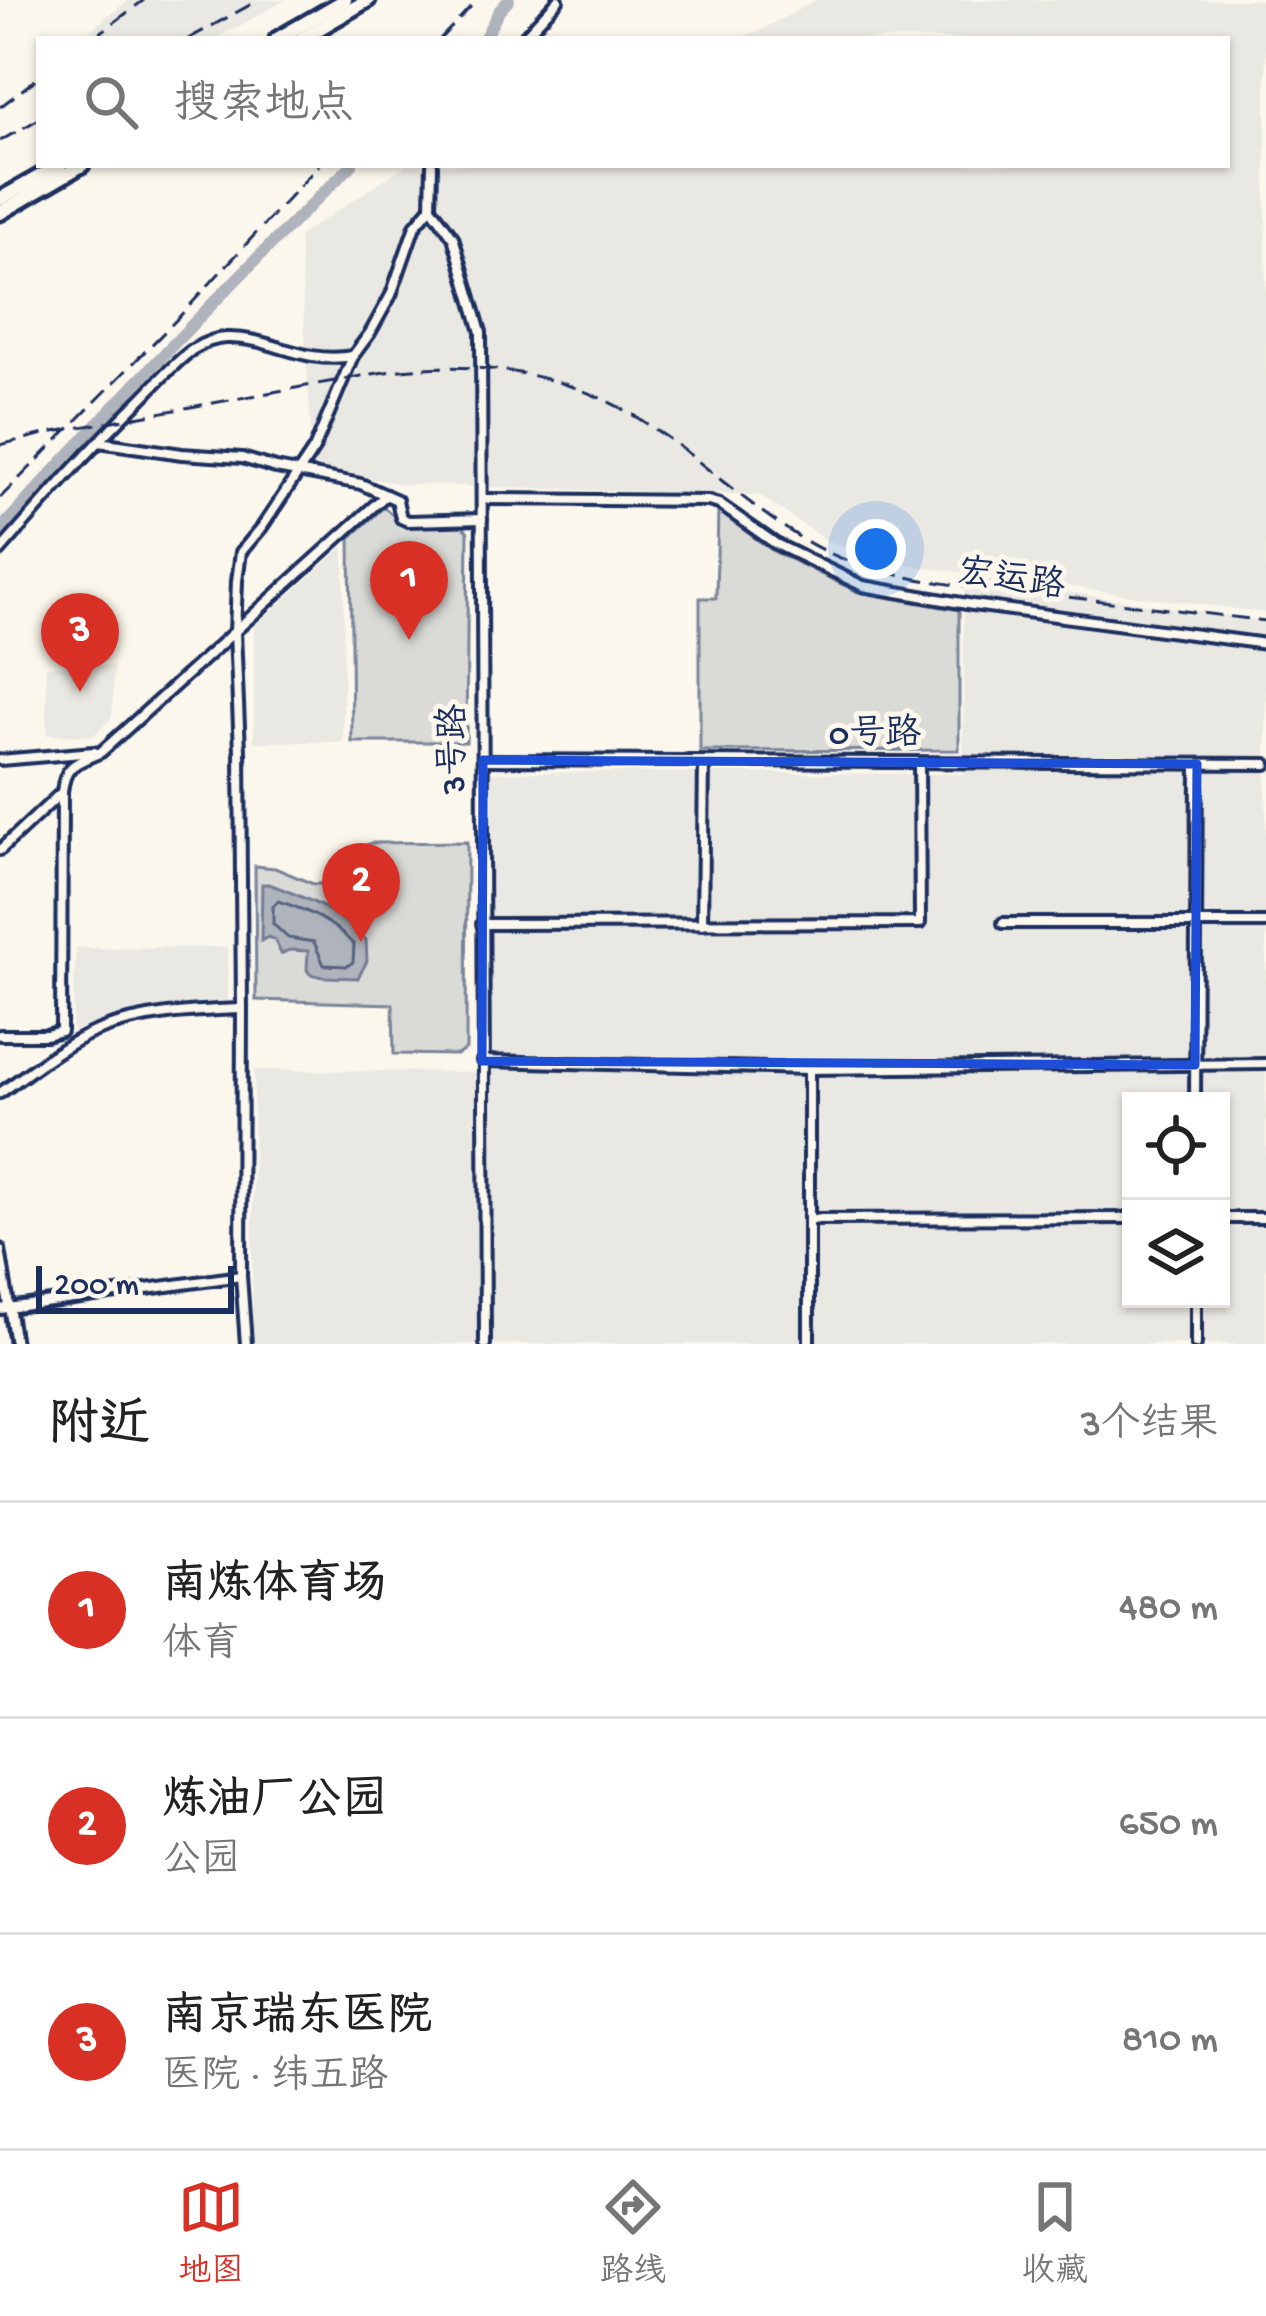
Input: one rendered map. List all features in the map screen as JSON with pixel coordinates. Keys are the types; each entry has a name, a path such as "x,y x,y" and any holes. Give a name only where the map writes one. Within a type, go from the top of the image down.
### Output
{"main road":[{"path":"306,32 346,0"},
{"path":"306,32 368,0"},
{"path":"0,200 55,168"},
{"path":"0,213 77,168"}],"street":[{"path":"525,36 559,0"},
{"path":"246,1344 241,1276 236,632 241,552 301,472 328,422 353,356 391,295 415,226 431,207 432,168"},
{"name":"3号路","path":"431,207 453,237 481,332 484,1344"},
{"path":"0,551 98,442 187,354 206,342 247,339 312,358 353,356"},
{"path":"98,442 242,458 361,484 397,500 401,518 408,520 482,519"},
{"path":"0,1035 61,1031 62,792 71,766 101,752 386,495"},
{"name":"宏运路","path":"482,499 708,501 776,544 863,586 1266,644"},
{"path":"0,760 101,752"},
{"name":"0号路","path":"483,760 1266,764"},
{"path":"702,924 704,763"},
{"path":"482,924 920,923 919,763"},
{"path":"1195,1092 1196,764"},
{"path":"0,850 62,792"},
{"path":"1003,923 1266,923"},
{"path":"0,1093 93,1032 131,1020 242,1009"},
{"path":"482,1061 809,1069 1266,1064"},
{"path":"809,1069 809,1344"},
{"path":"808,1220 1122,1218"},
{"path":"1230,1218 1266,1218"},
{"path":"0,1249 4,1309 15,1344"},
{"path":"4,1309 241,1276"},
{"path":"1196,1308 1196,1344"}],"highlighted area":[{"path":"483,760 1197,764 1195,1065 482,1061"}],"shaded area":[{"path":"129,0 286,0 220,36 82,36"},
{"path":"816,0 1266,0 1266,613 906,565 827,541 759,495 400,484 313,468 299,236 401,168 1230,168 1230,36 743,36"},
{"path":"384,507 402,524 459,522 468,532 466,742 352,742 350,538"},
{"path":"718,511 773,551 858,592 959,610 959,750 700,751 700,598 716,598"},
{"path":"344,546 343,742 254,742 254,627"},
{"path":"964,577 1266,621 1266,1344 252,1344 254,1070 488,1072 490,772 963,774"},
{"path":"46,666 114,666 112,718 93,736 47,735"},
{"path":"467,842 466,1049 457,1055 394,1054 393,1004 256,1000 255,866 326,884 351,852 371,843"},
{"path":"227,947 228,1004 128,1013 72,1031 76,948"}],"water":[{"path":"262,884 321,906 366,940 367,961 358,978 310,974 308,951 281,954 275,940 261,941"}],"waterway":[{"path":"486,36 509,0"},
{"path":"0,530 173,344 349,168"}],"railway":[{"path":"96,36 144,0"},
{"path":"193,36 259,0"},
{"path":"443,36 477,0"},
{"path":"0,107 36,79"},
{"path":"0,141 36,121"},
{"path":"0,498 179,317 316,168"},
{"path":"0,445 378,373 488,369 558,382 624,410 783,527 851,562 944,583 1266,621"}],"place":[{"name":"南炼体育场","path":"409,640"},
{"name":"南京瑞东医院","path":"80,692"},
{"name":"炼油厂公园","path":"361,942"}]}
